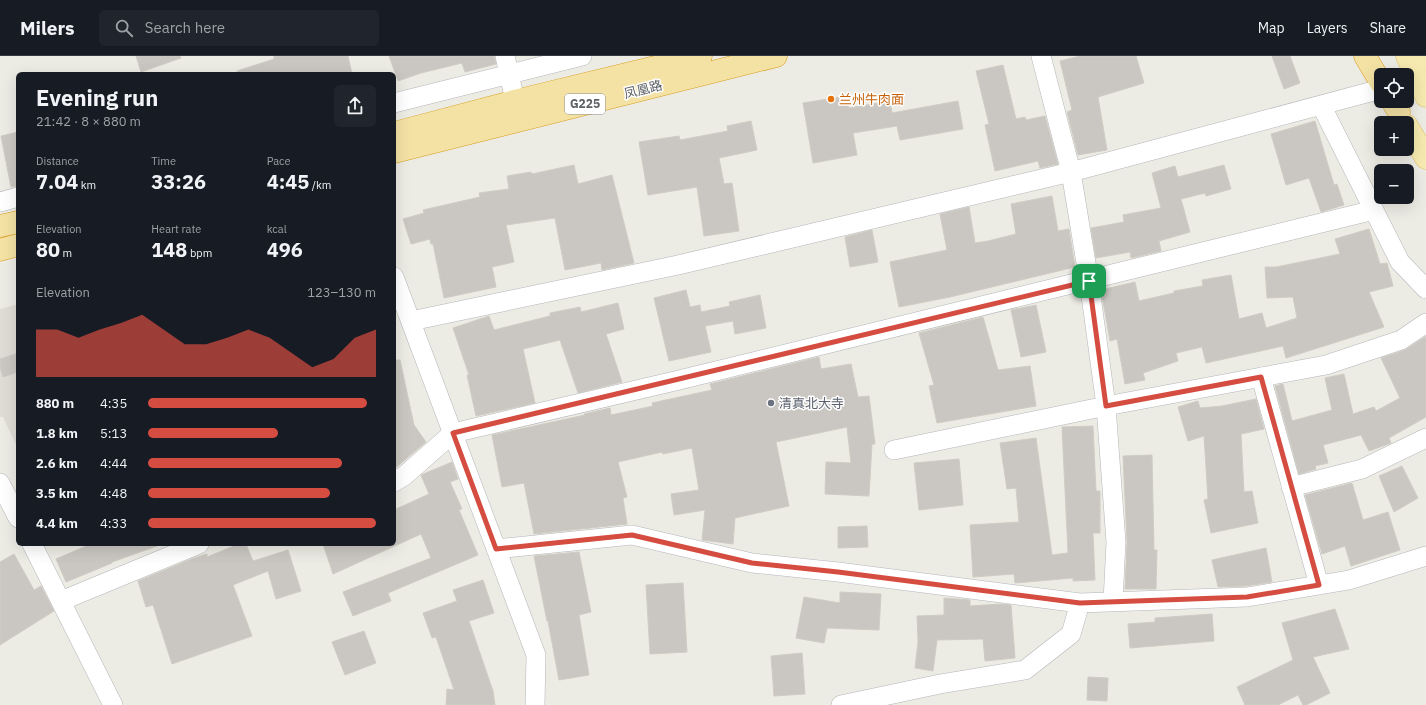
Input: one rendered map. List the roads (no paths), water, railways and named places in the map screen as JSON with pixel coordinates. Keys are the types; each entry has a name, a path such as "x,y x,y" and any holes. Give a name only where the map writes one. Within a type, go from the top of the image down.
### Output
{"highway":[{"name":"凤凰路","path":"396,132 515,101 701,56"},
{"name":"凤凰路","path":"396,151 776,56"},
{"path":"1365,56 1374,71"},
{"path":"0,226 16,222"},
{"path":"0,250 16,246"}],"main road":[{"path":"1374,56 1379,68"},
{"path":"1407,56 1426,96"},
{"path":"1399,113 1426,158"}],"street":[{"path":"505,56 515,101"},
{"path":"396,103 582,56"},
{"path":"1041,56 1071,172 1089,281 1106,406 1116,542 1113,602"},
{"path":"411,321 678,265 1071,172 1374,91"},
{"path":"1321,105 1400,262 1426,289"},
{"path":"0,202 16,198"},
{"path":"396,481 404,476 453,433 1089,281 1374,210"},
{"path":"396,282 536,655 535,705"},
{"path":"894,450 1106,406 1326,365 1400,340 1426,323"},
{"path":"1261,377 1319,585"},
{"path":"1292,487 1362,470 1426,438"},
{"path":"0,483 16,514"},
{"path":"496,549 632,535 752,563 846,573 1080,603 1247,597 1349,580 1426,556"},
{"path":"33,546 114,705"},
{"path":"61,601 194,546"},
{"path":"841,705 940,684 1025,670 1071,634 1080,603"}],"place":[{"name":"兰州牛肉面","path":"831,99"},
{"name":"清真北大寺","path":"771,403"}]}
